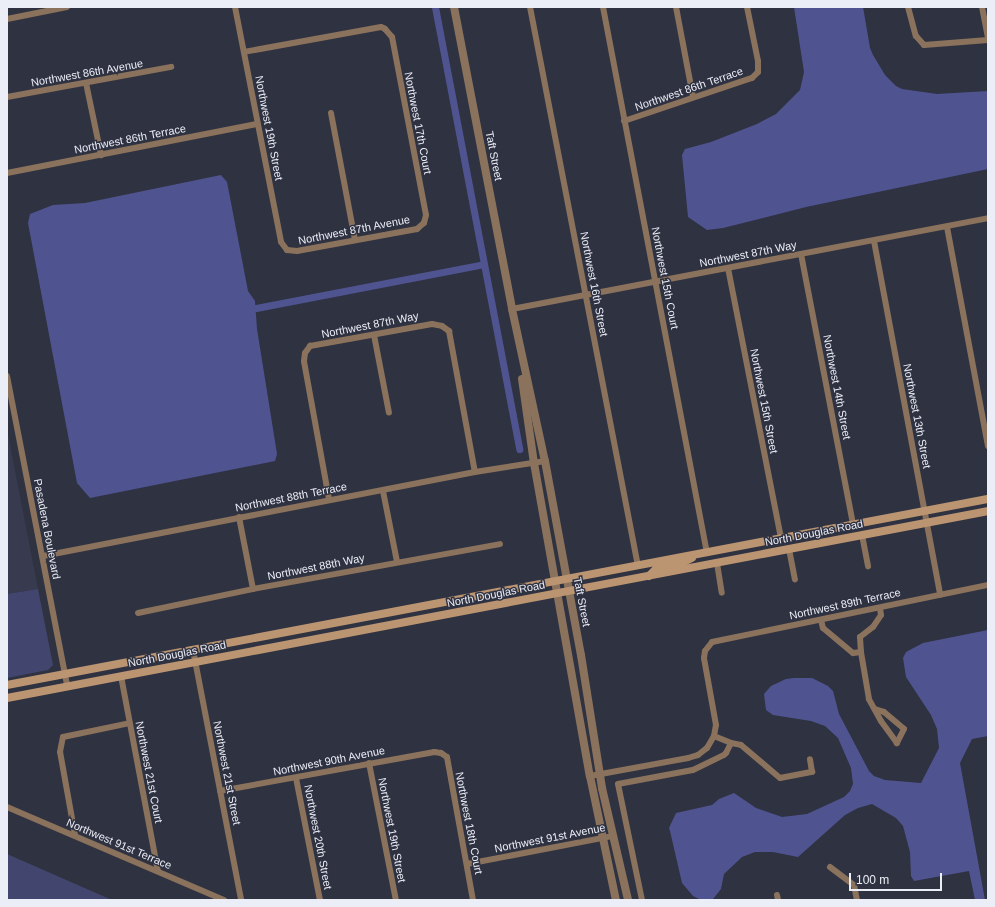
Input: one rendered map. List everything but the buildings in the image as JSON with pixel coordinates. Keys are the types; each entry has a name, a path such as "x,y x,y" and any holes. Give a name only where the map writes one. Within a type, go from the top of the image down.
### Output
{"main road":[{"name":"North Douglas Road","path":"7,685 781,538 926,512 988,499"},
{"name":"North Douglas Road","path":"7,698 988,511"},
{"path":"648,576 656,569 682,563 698,554"}],"street":[{"path":"7,19 67,7"},
{"name":"Northwest 19th Street","path":"235,7 281,242 287,250"},
{"name":"Taft Street","path":"454,7 512,309 545,461 600,775 628,900"},
{"name":"Northwest 16th Street","path":"530,7 638,566"},
{"name":"Northwest 15th Court","path":"603,7 707,552"},
{"path":"676,7 693,97"},
{"name":"Northwest 86th Terrace","path":"624,122 693,97 752,78 758,72 747,7"},
{"path":"908,7 916,36 924,45 988,40 982,7"},
{"name":"Northwest 17th Court","path":"244,52 381,26 385,29 392,37 426,215 424,223"},
{"name":"Northwest 86th Avenue","path":"7,98 86,82 171,68"},
{"path":"86,82 101,155"},
{"path":"331,113 355,240"},
{"name":"Northwest 86th Terrace","path":"7,173 258,124"},
{"name":"Northwest 87th Way","path":"512,309 988,218"},
{"name":"Northwest 87th Avenue","path":"287,250 296,251 417,229 424,223"},
{"path":"947,227 988,446"},
{"name":"Northwest 13th Street","path":"874,240 926,512 940,595"},
{"name":"Northwest 14th Street","path":"801,254 853,525"},
{"name":"Northwest 15th Street","path":"728,268 781,538"},
{"name":"Taft Street","path":"512,309 534,463 557,594 590,776 616,900"},
{"name":"Northwest 87th Way","path":"329,499 304,361 305,353 310,346 432,324 442,326 449,331 475,472"},
{"path":"374,335 390,413"},
{"name":"Pasadena Boulevard","path":"7,376 67,686"},
{"name":"Northwest 88th Terrace","path":"43,556 329,499 475,472 545,461"},
{"path":"383,490 397,562"},
{"path":"239,517 253,589"},
{"path":"862,535 868,566"},
{"name":"Northwest 88th Way","path":"138,613 253,589 500,544"},
{"path":"790,549 795,579"},
{"path":"716,563 722,593"},
{"name":"Northwest 89th Terrace","path":"714,736 716,719 704,658 708,645 717,640 880,609 988,585"},
{"path":"875,709 884,712 904,729 896,743 881,721 875,709 870,699 861,652 860,637 873,627 881,615 880,609"},
{"path":"822,620 823,628 853,653 861,652"},
{"name":"Northwest 21st Street","path":"193,650 241,900"},
{"name":"Northwest 21st Court","path":"121,676 158,871"},
{"path":"75,835 60,752 63,737 130,723"},
{"path":"590,776 693,757 707,748 714,736 742,745 780,778 812,772 810,759"},
{"path":"642,900 618,784 693,770 724,755 731,742"},
{"name":"Northwest 90th Avenue","path":"220,791 434,752 441,753"},
{"name":"Northwest 18th Court","path":"441,753 447,757 473,900"},
{"name":"Northwest 19th Street","path":"370,764 396,900"},
{"name":"Northwest 20th Street","path":"296,778 320,900"},
{"name":"Northwest 91st Terrace","path":"7,807 224,900"},
{"name":"Northwest 91st Avenue","path":"467,864 614,836"},
{"path":"830,867 854,885 857,900"}],"shaded area":[{"path":"794,7 863,7 870,48 873,55 885,75 896,86 902,89 937,94 988,91 988,169 806,207 723,228 707,230 688,217 682,155 685,149 711,142 757,124 776,114 800,90 804,72"},
{"path":"221,175 227,182 248,291 255,301 257,329 277,454 275,461 90,498 77,483 28,223 30,214 53,205 85,203"},
{"path":"7,429 38,589 7,594"},
{"path":"38,589 53,665 48,670 7,678 7,594"},
{"path":"988,630 988,736 972,739 960,763 985,900 975,900 969,871 914,881 911,876 910,852 903,826 896,818 872,804 858,808 845,815 798,857 773,852 755,852 742,857 724,874 721,889 713,899 701,900 693,896 682,883 669,828 676,813 712,805 719,799 734,793 756,808 782,817 807,814 844,797 850,791 853,784 851,768 838,738 825,726 811,721 773,715 766,710 764,694 771,686 786,679 812,678 828,686 833,691 839,714 869,771 874,776 885,780 921,783 939,748 937,729 931,715 906,677 903,658 906,652 923,643"},
{"path":"7,854 112,900 7,900"}],"waterway":[{"path":"435,7 519,449"},
{"path":"256,308 484,264"}]}
